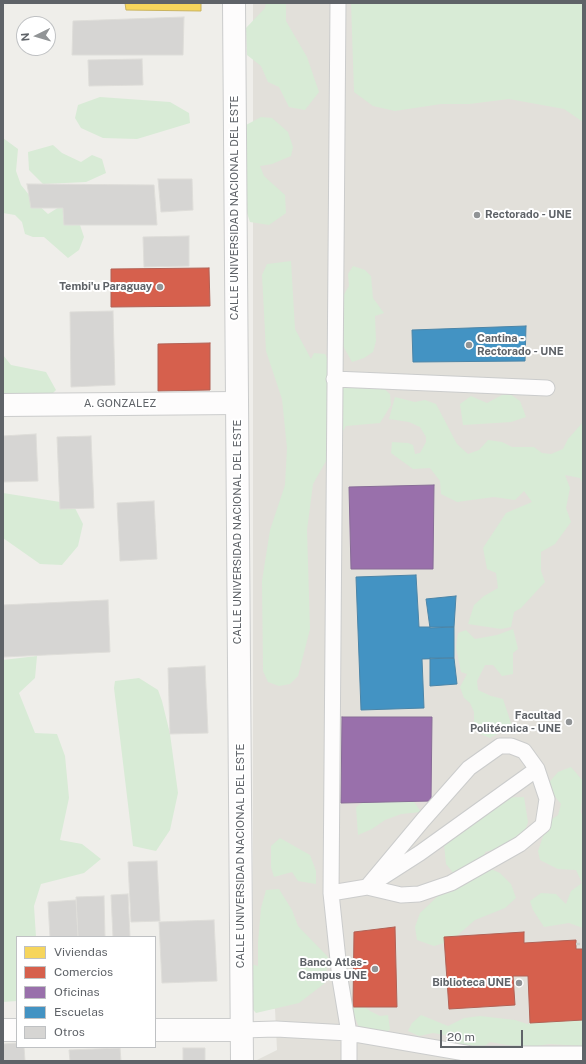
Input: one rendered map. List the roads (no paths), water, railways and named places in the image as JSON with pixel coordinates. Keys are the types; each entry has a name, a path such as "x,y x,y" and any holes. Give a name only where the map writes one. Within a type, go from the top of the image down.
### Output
{"street":[{"name":"CALLE UNIVERSIDAD NACIONAL DEL ESTE","path":"234,3 242,1061"},
{"name":"A. GONZALEZ","path":"3,405 237,403"},
{"path":"3,1030 16,1030"},
{"path":"156,1030 242,1030"}],"lane":[{"path":"338,3 331,893 340,979 349,1033 349,1061"},
{"path":"334,379 548,388"},
{"path":"331,893 367,887 401,895 419,894 451,883 520,844 543,825 547,799 537,769 524,751 511,746 500,746 469,768 367,887"},
{"path":"367,887 420,853 537,769"},
{"path":"242,1030 276,1029 349,1033 471,1054 583,1054"}],"place":[{"name":"Rectorado - UNE","path":"477,215"},
{"name":"Tembi'u Paraguay","path":"160,287"},
{"name":"Cantina - Rectorado - UNE","path":"469,345"},
{"name":"Facultad Politécnica - UNE","path":"569,722"},
{"name":"Banco Atlas- Campus UNE","path":"375,969"},
{"name":"Biblioteca UNE","path":"519,983"}]}
